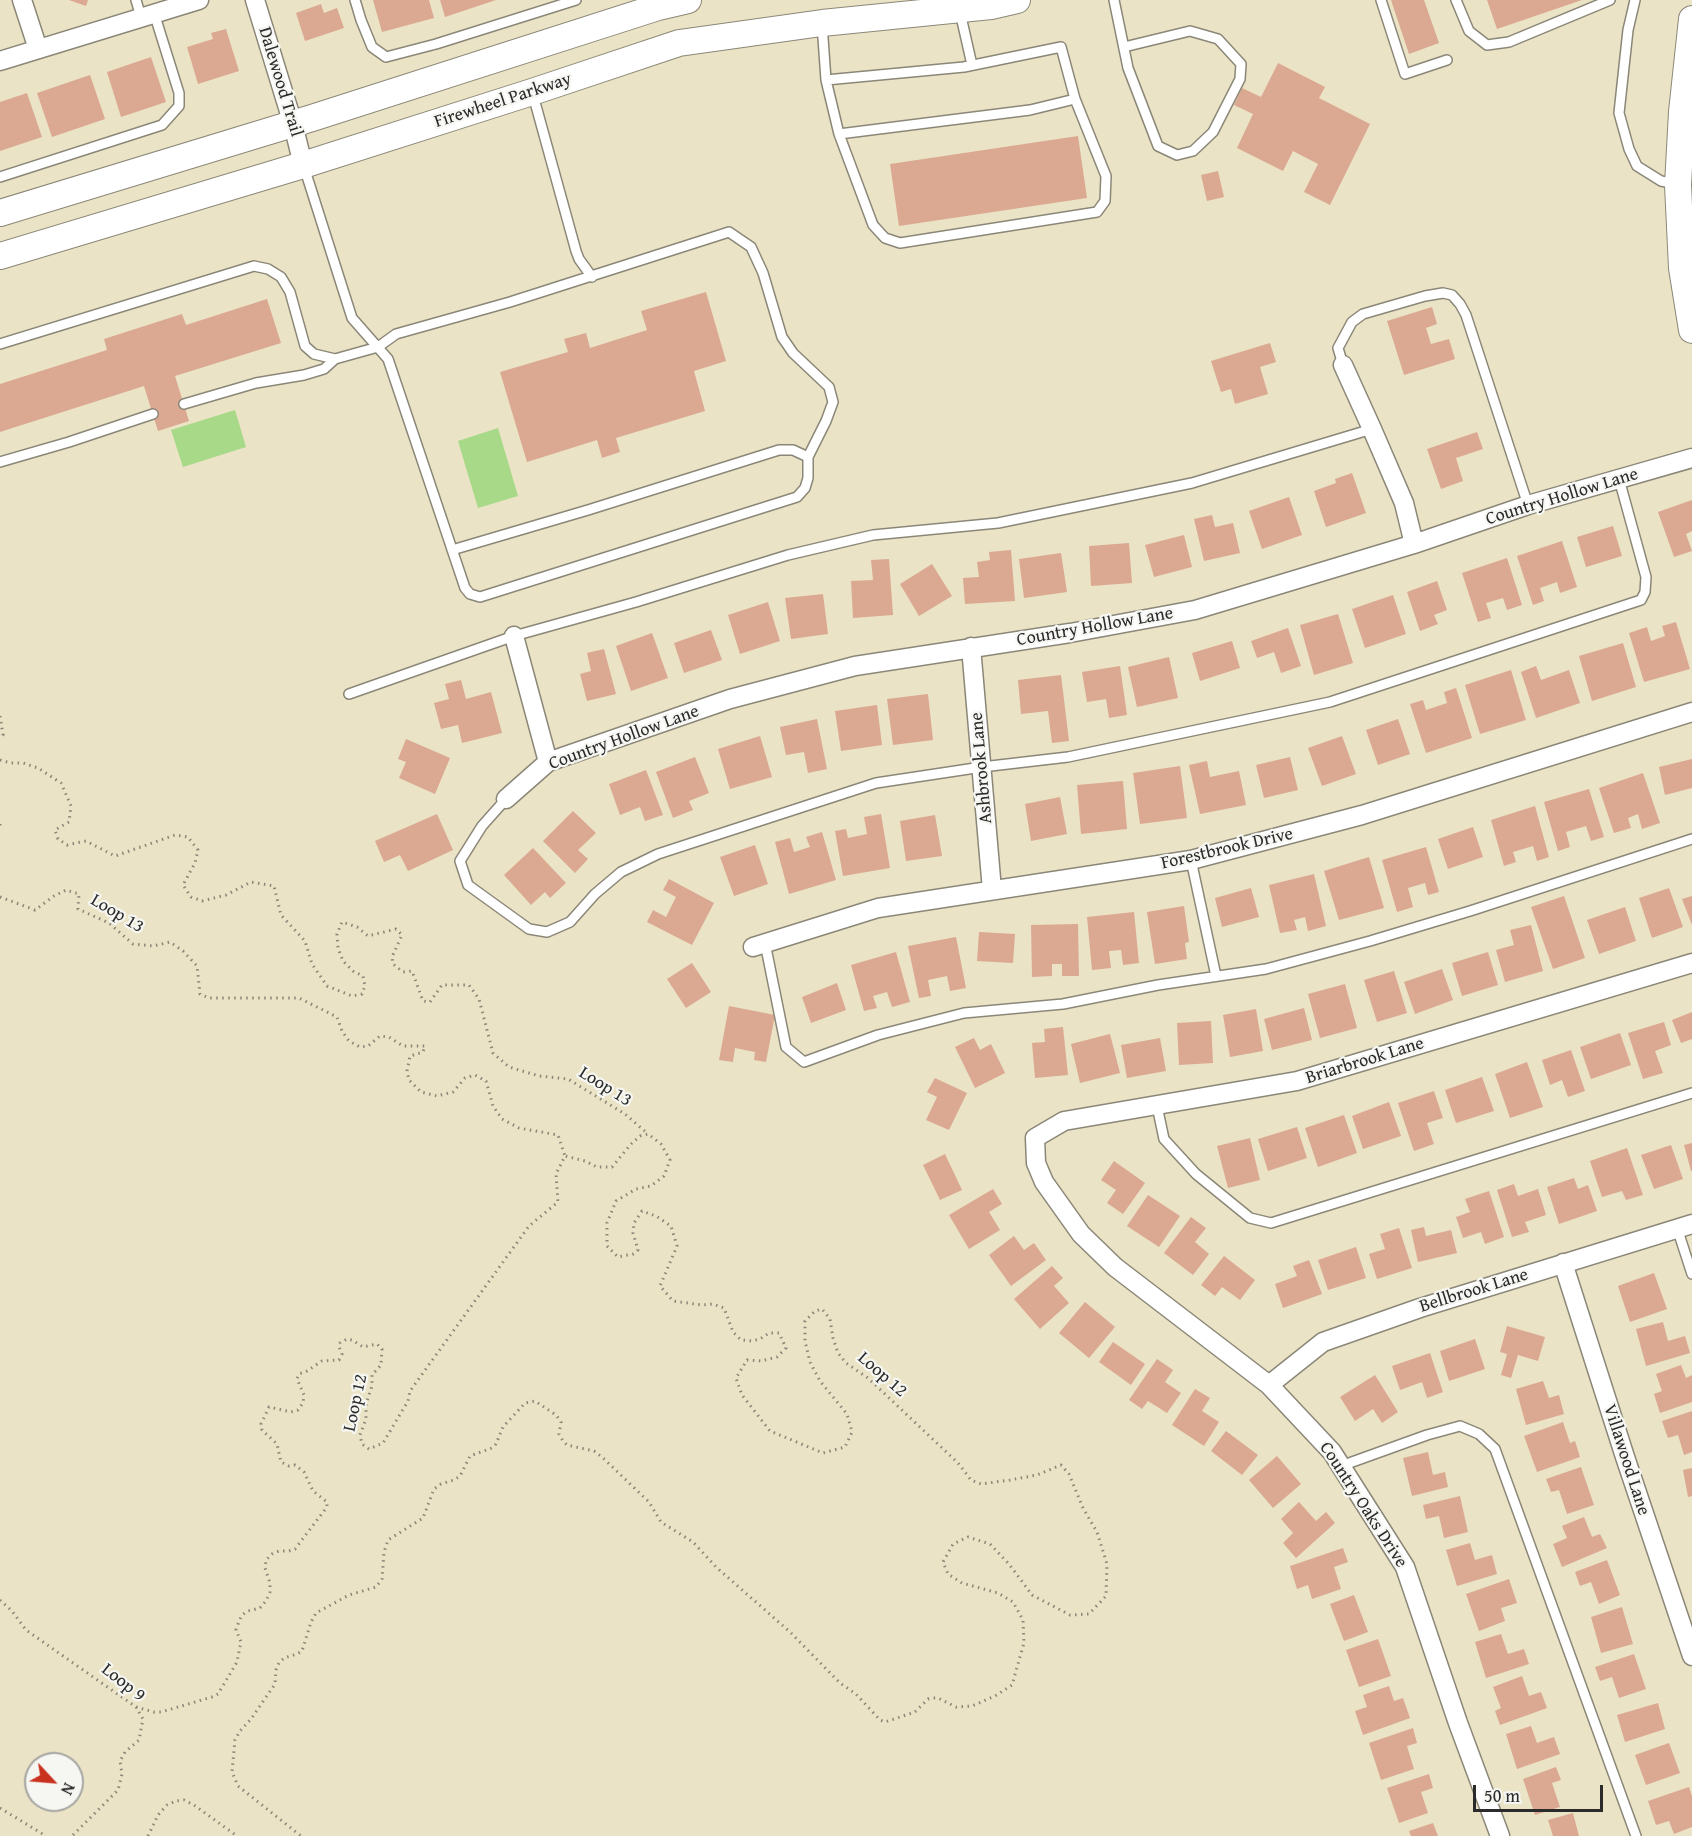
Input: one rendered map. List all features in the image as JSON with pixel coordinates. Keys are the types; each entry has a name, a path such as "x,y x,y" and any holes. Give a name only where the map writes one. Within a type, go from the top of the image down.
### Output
{"main road":[{"path":"0,213 293,124 658,7 688,0"},
{"name":"Firewheel Parkway","path":"0,256 303,165 679,43 823,11 959,9 991,6 1017,0"},
{"path":"1692,19 1683,112 1685,185 1682,268 1692,330"}],"street":[{"path":"22,0 38,49"},
{"path":"0,61 144,10 199,0"},
{"name":"Dalewood Trail","path":"255,0 293,124 303,165"},
{"path":"1343,365 1404,503 1414,544"},
{"name":"Country Hollow Lane","path":"506,799 548,762 730,699 855,666 1070,633 1195,610 1414,544 1528,505 1692,458"},
{"path":"514,636 548,762"},
{"name":"Ashbrook Lane","path":"971,647 992,890"},
{"name":"Forestbrook Drive","path":"759,945 878,908 1191,860 1362,815 1692,712"},
{"name":"Briarbrook Lane","path":"1035,1138 1064,1121 1297,1081 1692,963"},
{"name":"Country Oaks Drive","path":"1035,1138 1036,1163 1044,1182 1081,1234 1115,1267 1269,1385 1332,1452 1405,1567 1458,1724 1500,1836"},
{"name":"Bellbrook Lane","path":"1269,1385 1323,1342 1420,1308 1685,1226"},
{"name":"Villawood Lane","path":"1563,1263 1692,1656"}],"lane":[{"path":"355,0 372,47 386,57 436,44 576,0"},
{"path":"1114,0 1128,68 1158,146 1177,154 1193,151 1213,132 1240,79 1241,64 1218,39 1190,31 1124,47"},
{"path":"1381,0 1405,74 1447,60"},
{"path":"1456,0 1469,31 1487,45 1509,42 1610,0"},
{"path":"1635,0 1628,30 1619,113 1629,149 1637,166 1661,181 1685,185"},
{"path":"959,9 972,65"},
{"path":"0,177 162,125 179,106 179,93 144,10"},
{"path":"823,11 826,80 839,134 873,225 885,238 900,243 1097,212 1105,201 1106,176 1076,99 1061,46 972,65 826,80"},
{"path":"532,92 576,251 592,277"},
{"path":"839,134 1030,110 1076,99"},
{"path":"0,344 254,266 268,269 281,277 290,292 305,346 314,354 334,359 378,347 396,334 592,277 729,232 751,247 764,273 782,337 793,353 829,387 833,402 808,457 808,478 805,488 797,497 480,597 470,594 465,588 388,359 378,347 352,318 303,165"},
{"path":"1343,365 1338,348 1352,322 1363,314 1425,296 1443,293 1452,296 1466,315 1528,505"},
{"path":"184,404 256,383 304,375 324,369 334,359"},
{"path":"0,462 153,414"},
{"path":"349,694 514,636 636,602 788,555 873,535 998,523 1192,483 1372,429"},
{"path":"452,550 779,450 793,450 808,457"},
{"path":"506,799 482,826 460,861 468,885 529,929 547,932 570,922 595,894 621,872 658,854 876,783 982,767 1068,758 1330,702 1641,600 1645,592 1646,578 1619,479"},
{"path":"759,945 786,1047 804,1062 878,1035 964,1013 1063,1004 1158,985 1266,969 1370,941 1692,839"},
{"path":"1191,860 1216,976"},
{"path":"1157,1106 1164,1138 1196,1174 1250,1218 1271,1223 1692,1093"},
{"path":"1685,1226 1692,1274"},
{"path":"1341,1466 1427,1435 1460,1426 1479,1434 1495,1449 1636,1836"}],"path":[{"path":"0,716 3,735 0,737"},
{"name":"Loop 13","path":"0,760 23,763 38,768 62,783 71,806 69,822 55,830 58,838 67,845 86,841 115,856 176,835 188,837 198,850 195,863 183,885 190,897 202,901 226,895 251,882 273,886 280,915 305,941 312,964 327,986 352,996 363,994 365,986 363,976 353,971 343,961 338,948 337,934 342,922 357,927 368,936 396,929 402,935 392,957 393,964 403,972 412,971 423,1001 430,1002 442,985 469,985 479,999 493,1053 509,1067 539,1076 568,1079 625,1114 648,1134"},
{"path":"0,824 0,830"},
{"name":"Loop 13","path":"0,897 35,910 66,890 79,894 78,909 109,923 134,944 153,946 170,942 183,951 196,966 200,994 209,998 299,998 337,1017 349,1041 360,1047 368,1046 380,1036 389,1037 403,1046 425,1046 423,1052 410,1056 407,1071 409,1080 421,1092 437,1096 453,1092 465,1078 475,1075 486,1081 494,1106 502,1119 519,1128 558,1135 565,1156"},
{"path":"565,1156 597,1167 612,1167 631,1144 640,1136 648,1134"},
{"name":"Loop 12","path":"301,1836 238,1786 232,1772 235,1740 276,1684 276,1670 279,1663 284,1658 302,1651 316,1613 349,1595 376,1587 382,1578 384,1552 388,1540 423,1518 434,1489 460,1476 470,1456 492,1448 503,1427 525,1403 535,1401 556,1415 561,1422 559,1434 562,1441 567,1445 594,1451 602,1457 649,1502 665,1526 681,1533 693,1542 716,1567 790,1632 840,1683 856,1694 880,1720 885,1722 915,1712 928,1699 938,1698 956,1707 972,1706 1012,1685 1024,1643 1023,1620 1013,1602 998,1593 962,1583 948,1574 943,1562 953,1544 968,1537 990,1544 1009,1564 1032,1595 1070,1615 1089,1614 1106,1596 1107,1564 1097,1532 1083,1508 1069,1474 1061,1466 1037,1475 1004,1481 981,1484 971,1480 958,1463 868,1378 846,1363 838,1353 830,1319 822,1309 815,1311 805,1322 805,1341 810,1362 820,1381 847,1414 852,1432 845,1447 823,1453 770,1431 742,1395 736,1378 747,1360 761,1361 777,1357 786,1348 779,1333 770,1333 752,1341 741,1340 733,1332 724,1308 713,1304 702,1305 673,1301 660,1286 677,1246 671,1226 656,1216 642,1211 634,1223 633,1233 638,1250 633,1254 618,1257 607,1246 607,1222 616,1201 636,1189 651,1186 664,1176 670,1160 661,1144 648,1134"},
{"name":"Loop 12","path":"136,1707 161,1712 218,1694 237,1662 241,1642 236,1630 242,1615 260,1608 270,1592 270,1583 264,1568 266,1560 279,1551 295,1549 327,1507 327,1502 313,1491 304,1472 295,1465 289,1466 281,1462 277,1444 262,1430 261,1424 269,1407 291,1412 298,1410 303,1403 304,1395 297,1379 299,1374 322,1361 339,1360 342,1354 339,1347 340,1342 347,1339 352,1340 363,1347 377,1344 382,1349 381,1365 372,1375 372,1386 366,1404 366,1419 360,1435 362,1444 369,1449 383,1443 408,1401 410,1391 528,1226 558,1202 556,1174 565,1156"},
{"name":"Loop 9","path":"0,1600 12,1611 26,1630 136,1707 143,1719 139,1740 121,1756 122,1774 118,1790 72,1836"},
{"path":"148,1836 158,1815 167,1805 184,1800 237,1836"},
{"path":"0,1808 46,1836"}],"green space":[{"path":"235,410 246,447 183,467 171,430"},
{"path":"498,428 518,496 478,508 458,441"}],"building":[{"path":"69,0 88,0 86,6"},
{"path":"373,0 429,0 434,18 382,32"},
{"path":"440,0 496,0 445,17"},
{"path":"1391,0 1424,0 1439,43 1409,54"},
{"path":"1487,0 1582,0 1497,29"},
{"path":"321,4 324,13 337,8 344,28 305,41 296,13"},
{"path":"226,29 239,71 198,84 187,47 213,39 211,33"},
{"path":"151,57 166,102 121,117 107,72"},
{"path":"1278,63 1325,87 1319,98 1370,124 1330,205 1304,192 1318,164 1293,151 1283,171 1237,148 1253,114 1234,105 1242,88 1261,97"},
{"path":"90,75 105,119 52,137 37,93"},
{"path":"27,93 42,137 0,151 0,102"},
{"path":"1078,136 1087,198 899,226 890,164"},
{"path":"1218,171 1224,197 1207,201 1201,175"},
{"path":"706,292 726,361 694,371 705,411 616,438 620,452 602,458 597,440 527,462 500,372 568,352 564,339 586,333 590,348 647,330 641,311"},
{"path":"267,299 281,343 175,376 189,421 158,431 144,386 0,432 0,384 107,350 104,339 182,314 186,325"},
{"path":"1432,307 1437,324 1426,328 1431,344 1449,339 1455,359 1404,375 1387,321"},
{"path":"1270,343 1276,362 1260,367 1268,394 1235,404 1231,389 1221,392 1211,361"},
{"path":"1477,432 1483,449 1456,458 1463,481 1441,489 1427,449"},
{"path":"1352,473 1366,513 1326,527 1314,491 1336,483 1335,479"},
{"path":"1289,497 1302,535 1262,549 1249,511"},
{"path":"1692,500 1692,531 1686,534 1692,551 1674,557 1658,512"},
{"path":"1212,515 1215,527 1233,523 1240,553 1204,561 1194,519"},
{"path":"1613,526 1622,556 1586,567 1577,537"},
{"path":"1184,535 1192,567 1154,577 1145,545"},
{"path":"1562,541 1577,587 1560,593 1557,582 1540,588 1544,601 1533,605 1517,556"},
{"path":"1129,543 1132,583 1091,586 1089,546"},
{"path":"1011,550 1015,601 965,604 963,578 979,577 977,562 990,560 989,552"},
{"path":"1061,553 1067,592 1024,598 1019,559"},
{"path":"1507,558 1522,605 1507,610 1503,598 1486,603 1491,618 1478,622 1462,573"},
{"path":"889,559 893,615 853,618 851,581 873,580 871,560"},
{"path":"932,564 952,596 919,616 900,584"},
{"path":"1437,581 1447,610 1434,615 1438,624 1420,631 1407,592"},
{"path":"823,594 828,634 791,639 785,598"},
{"path":"1393,595 1406,634 1365,648 1352,609"},
{"path":"768,602 780,641 740,654 728,615"},
{"path":"1338,614 1353,663 1314,675 1300,625"},
{"path":"1676,622 1690,669 1644,682 1629,633 1647,627 1651,641 1665,636 1662,626"},
{"path":"1288,628 1301,666 1281,673 1274,652 1257,658 1251,641"},
{"path":"711,630 722,660 684,673 674,643"},
{"path":"652,633 668,678 631,691 616,646"},
{"path":"1232,641 1240,668 1200,681 1192,653"},
{"path":"1623,643 1636,687 1592,701 1579,656"},
{"path":"604,649 616,694 587,701 580,674 591,671 587,653"},
{"path":"1169,657 1178,698 1137,707 1128,667"},
{"path":"1120,666 1127,715 1109,718 1106,699 1087,702 1082,672"},
{"path":"1536,666 1541,680 1569,670 1580,703 1536,718 1521,672"},
{"path":"1511,670 1526,720 1480,734 1465,685"},
{"path":"1061,675 1069,741 1052,743 1048,711 1021,714 1018,680"},
{"path":"461,680 466,699 491,692 502,733 462,743 458,725 441,729 434,703 449,699 445,684"},
{"path":"1456,688 1472,738 1426,753 1410,704 1423,700 1426,710 1447,703 1444,692"},
{"path":"928,694 933,740 893,745 887,699"},
{"path":"877,705 882,745 841,751 835,711"},
{"path":"817,719 827,769 808,773 804,752 786,755 780,727"},
{"path":"1398,719 1410,754 1378,765 1366,730"},
{"path":"760,736 772,777 730,789 718,749"},
{"path":"1342,736 1356,774 1322,786 1308,748"},
{"path":"406,739 450,758 435,794 399,778 406,762 398,759"},
{"path":"695,757 709,793 689,801 693,810 673,818 656,772"},
{"path":"1290,757 1298,790 1264,798 1256,765"},
{"path":"1692,759 1692,788 1665,795 1659,767"},
{"path":"1207,761 1210,777 1239,771 1246,805 1200,814 1189,765"},
{"path":"1180,766 1187,818 1140,824 1133,773"},
{"path":"646,770 663,815 645,821 640,807 620,815 609,784"},
{"path":"1643,773 1660,823 1642,829 1638,814 1628,818 1631,828 1614,833 1599,788"},
{"path":"1123,781 1127,829 1081,834 1077,785"},
{"path":"1589,789 1604,837 1591,841 1586,826 1566,832 1570,847 1558,851 1544,802"},
{"path":"1060,797 1067,834 1031,841 1025,804"},
{"path":"1535,806 1549,857 1537,861 1533,846 1513,852 1516,862 1504,866 1491,820"},
{"path":"573,811 596,833 578,850 588,859 575,873 543,841"},
{"path":"437,814 453,850 408,871 400,855 384,862 375,841"},
{"path":"881,814 890,868 843,876 835,831 846,829 848,838 867,834 864,817"},
{"path":"935,815 942,856 906,861 900,821"},
{"path":"1473,827 1483,857 1448,869 1438,839"},
{"path":"822,832 836,880 789,894 775,842 790,838 794,852 810,847 806,837"},
{"path":"755,845 768,884 734,896 720,857"},
{"path":"1426,847 1439,892 1428,895 1425,883 1408,888 1413,907 1397,912 1382,860"},
{"path":"533,848 566,883 550,898 545,892 531,905 504,875"},
{"path":"1369,857 1384,908 1339,920 1324,871"},
{"path":"1314,874 1326,926 1308,931 1305,917 1294,920 1297,930 1280,933 1269,885"},
{"path":"669,879 714,903 692,945 647,922 653,910 666,917 676,897 663,890"},
{"path":"1251,888 1259,917 1222,927 1215,898"},
{"path":"1669,888 1683,927 1652,938 1639,898"},
{"path":"1564,896 1585,958 1553,969 1531,907"},
{"path":"1692,896 1692,925 1682,899"},
{"path":"1184,906 1189,942 1185,943 1187,959 1155,964 1147,912"},
{"path":"1625,907 1636,941 1599,954 1587,920"},
{"path":"1134,912 1139,963 1123,965 1121,950 1109,951 1111,968 1092,970 1087,917"},
{"path":"1078,924 1079,976 1062,976 1062,964 1052,964 1052,976 1032,977 1031,925"},
{"path":"1531,925 1543,971 1505,982 1496,950 1514,945 1510,930"},
{"path":"979,932 1015,934 1013,963 977,961"},
{"path":"956,937 966,988 950,991 947,976 928,980 931,996 919,998 908,946"},
{"path":"896,952 910,1002 892,1007 887,992 873,996 877,1008 864,1011 851,965"},
{"path":"1488,952 1498,985 1462,996 1452,963"},
{"path":"692,963 711,992 686,1008 667,979"},
{"path":"1442,969 1453,1000 1415,1014 1404,982"},
{"path":"1394,971 1407,1013 1377,1022 1364,980"},
{"path":"837,983 846,1010 811,1023 802,997"},
{"path":"1345,984 1357,1028 1320,1038 1308,994"},
{"path":"729,1006 775,1015 766,1062 754,1060 755,1052 735,1048 733,1062 719,1060"},
{"path":"1304,1008 1312,1040 1272,1050 1264,1019"},
{"path":"1256,1009 1263,1051 1230,1057 1223,1015"},
{"path":"1692,1012 1692,1039 1681,1043 1672,1020"},
{"path":"1211,1021 1213,1063 1179,1065 1177,1023"},
{"path":"1664,1022 1671,1045 1655,1051 1663,1073 1643,1079 1628,1033"},
{"path":"1063,1027 1068,1075 1035,1078 1032,1043 1045,1042 1044,1029"},
{"path":"1620,1033 1631,1065 1591,1079 1580,1047"},
{"path":"1110,1034 1120,1073 1080,1083 1071,1044"},
{"path":"974,1038 980,1050 991,1044 1005,1073 975,1088 955,1047"},
{"path":"1160,1038 1166,1071 1127,1078 1121,1045"},
{"path":"1571,1050 1585,1091 1568,1097 1562,1080 1550,1085 1542,1060"},
{"path":"1527,1062 1543,1107 1510,1118 1495,1074"},
{"path":"1482,1077 1494,1111 1456,1123 1445,1090"},
{"path":"935,1078 967,1093 949,1130 926,1120 937,1097 927,1092"},
{"path":"1434,1091 1443,1118 1427,1123 1434,1144 1414,1151 1398,1103"},
{"path":"1389,1102 1401,1136 1363,1149 1352,1116"},
{"path":"1344,1115 1357,1153 1318,1167 1305,1128"},
{"path":"1297,1127 1307,1158 1268,1171 1258,1139"},
{"path":"1250,1138 1260,1180 1228,1188 1217,1146"},
{"path":"1692,1143 1692,1171 1691,1171 1684,1145"},
{"path":"1671,1145 1683,1179 1654,1189 1641,1155"},
{"path":"1627,1148 1643,1195 1626,1200 1622,1191 1602,1197 1590,1161"},
{"path":"945,1154 962,1190 940,1200 923,1165"},
{"path":"1114,1161 1145,1183 1123,1214 1107,1203 1116,1190 1101,1180"},
{"path":"1574,1178 1578,1189 1588,1185 1597,1211 1559,1224 1547,1187"},
{"path":"1514,1184 1518,1196 1538,1189 1546,1215 1525,1222 1529,1232 1512,1237 1497,1190"},
{"path":"993,1189 1002,1204 989,1212 1000,1230 969,1249 949,1215"},
{"path":"1489,1191 1504,1237 1485,1244 1481,1232 1463,1238 1456,1217 1470,1212 1465,1199"},
{"path":"1148,1195 1180,1216 1159,1247 1127,1226"},
{"path":"1191,1217 1206,1228 1195,1242 1209,1254 1193,1275 1164,1253"},
{"path":"1424,1227 1426,1236 1451,1230 1457,1253 1418,1262 1411,1230"},
{"path":"1399,1228 1412,1268 1377,1279 1369,1254 1385,1249 1380,1234"},
{"path":"1014,1236 1024,1250 1034,1243 1046,1260 1011,1286 989,1255"},
{"path":"1356,1247 1366,1278 1328,1290 1318,1260"},
{"path":"1224,1256 1255,1280 1240,1300 1222,1287 1215,1296 1201,1285"},
{"path":"1309,1260 1322,1294 1283,1308 1275,1284 1297,1276 1293,1266"},
{"path":"1052,1266 1063,1278 1054,1286 1069,1303 1040,1329 1014,1299"},
{"path":"1654,1273 1667,1309 1630,1322 1618,1286"},
{"path":"1085,1302 1115,1327 1089,1358 1059,1333"},
{"path":"1663,1322 1668,1341 1685,1336 1690,1353 1646,1366 1636,1329"},
{"path":"1507,1326 1545,1337 1538,1361 1518,1355 1511,1378 1501,1375 1507,1354 1500,1352"},
{"path":"1475,1339 1485,1369 1449,1381 1440,1351"},
{"path":"1113,1342 1145,1364 1131,1385 1099,1362"},
{"path":"1430,1353 1443,1392 1427,1398 1422,1382 1400,1390 1392,1366"},
{"path":"1157,1359 1173,1370 1165,1382 1181,1393 1167,1413 1148,1401 1142,1409 1129,1400"},
{"path":"1681,1365 1686,1378 1692,1375 1692,1402 1660,1413 1654,1394 1662,1391 1656,1374"},
{"path":"1375,1375 1398,1412 1382,1423 1373,1409 1355,1421 1340,1397"},
{"path":"1543,1381 1549,1398 1559,1395 1564,1414 1526,1425 1516,1389"},
{"path":"1195,1389 1210,1398 1202,1411 1219,1422 1204,1446 1172,1425"},
{"path":"1692,1411 1692,1452 1684,1455 1678,1435 1668,1438 1662,1421"},
{"path":"1563,1422 1570,1443 1575,1441 1580,1457 1537,1472 1524,1436"},
{"path":"1226,1431 1258,1455 1242,1475 1211,1451"},
{"path":"1428,1452 1433,1475 1445,1472 1448,1487 1412,1496 1403,1458"},
{"path":"1277,1456 1301,1484 1273,1508 1249,1480"},
{"path":"1581,1467 1594,1505 1567,1514 1559,1490 1551,1492 1546,1479"},
{"path":"1692,1468 1692,1496 1688,1497 1683,1470"},
{"path":"1460,1496 1468,1532 1444,1538 1439,1516 1426,1519 1423,1505"},
{"path":"1299,1502 1316,1521 1326,1512 1335,1523 1296,1558 1283,1543 1293,1533 1281,1519"},
{"path":"1584,1517 1592,1537 1600,1534 1607,1548 1562,1567 1553,1544 1567,1538 1562,1526"},
{"path":"1470,1543 1475,1560 1492,1555 1497,1574 1457,1586 1446,1550"},
{"path":"1343,1548 1348,1562 1334,1567 1341,1589 1312,1599 1308,1585 1297,1589 1290,1566"},
{"path":"1607,1560 1620,1595 1599,1604 1591,1582 1580,1586 1575,1572"},
{"path":"1509,1579 1517,1603 1501,1608 1505,1621 1479,1631 1466,1594"},
{"path":"1354,1595 1368,1632 1344,1641 1330,1604"},
{"path":"1622,1607 1633,1644 1601,1653 1591,1617"},
{"path":"1501,1634 1508,1654 1524,1649 1529,1664 1486,1678 1475,1642"},
{"path":"1378,1639 1391,1676 1359,1687 1346,1650"},
{"path":"1634,1654 1646,1689 1619,1698 1612,1677 1600,1681 1595,1667"},
{"path":"1522,1676 1529,1696 1541,1692 1547,1708 1500,1725 1495,1711 1501,1708 1493,1687"},
{"path":"1389,1686 1394,1701 1403,1698 1410,1718 1363,1735 1355,1711 1367,1707 1363,1695"},
{"path":"1658,1703 1665,1729 1625,1742 1617,1715"},
{"path":"1531,1726 1537,1743 1554,1737 1560,1754 1517,1769 1506,1734"},
{"path":"1413,1728 1417,1743 1407,1746 1414,1769 1381,1780 1369,1743"},
{"path":"1669,1743 1680,1773 1646,1785 1635,1755"},
{"path":"1556,1767 1561,1780 1552,1783 1560,1807 1535,1815 1523,1779"},
{"path":"1429,1774 1433,1788 1421,1792 1428,1813 1399,1823 1387,1788"},
{"path":"1689,1787 1692,1796 1692,1827 1674,1834 1669,1821 1656,1825 1648,1801"},
{"path":"1573,1813 1579,1836 1553,1836 1548,1820"},
{"path":"1433,1823 1438,1836 1411,1836 1409,1831"}]}
